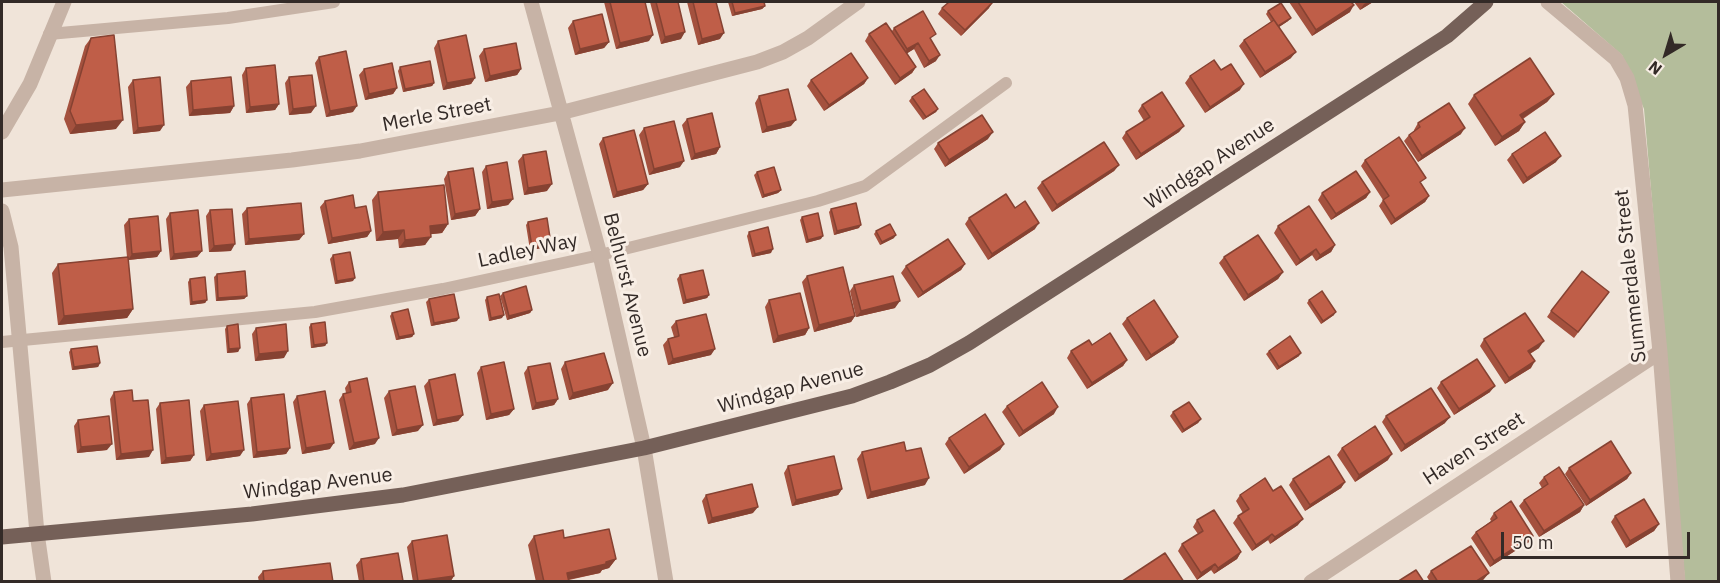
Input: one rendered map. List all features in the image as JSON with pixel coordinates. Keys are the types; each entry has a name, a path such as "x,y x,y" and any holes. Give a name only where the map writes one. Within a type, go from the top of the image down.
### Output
{"main road":[{"name":"Windgap Avenue","path":"2,537 252,514 403,495 644,448 852,396 930,365 969,343 1448,36 1486,2"}],"street":[{"path":"2,132 30,84 64,2"},
{"name":"Belhurst Avenue","path":"531,2 600,255 644,448 666,582"},
{"name":"Merle Street","path":"2,190 123,176 216,169 360,151 560,113 758,62 783,52 808,38 858,2"},
{"name":"Summerdale Street","path":"1548,2 1616,59 1627,78 1635,105 1660,352 1678,582"},
{"path":"2,211 11,247 37,533 44,582"},
{"name":"Haven Street","path":"1311,582 1660,352"}],"lane":[{"path":"49,34 228,18 334,2"},
{"name":"Ladley Way","path":"2,342 315,312 443,289 600,255 818,201 865,186 1006,83"}],"green space":[{"path":"1561,2 1718,2 1718,581 1685,581 1644,109 1622,55"}],"building":[{"path":"610,2 645,2 653,35 620,43"},
{"path":"656,2 678,2 685,32 665,37"},
{"path":"693,2 716,2 724,33 702,39"},
{"path":"732,2 764,2 765,6 735,13"},
{"path":"949,2 993,2 965,30 942,8"},
{"path":"1298,2 1351,2 1354,5 1316,30"},
{"path":"1281,3 1291,18 1278,26 1268,11"},
{"path":"923,11 936,34 930,38 940,55 929,61 918,43 907,49 894,28"},
{"path":"602,14 609,42 580,49 573,21"},
{"path":"1274,20 1296,52 1265,72 1244,40"},
{"path":"886,23 916,67 900,78 869,34"},
{"path":"114,35 123,120 76,125 70,111 91,38"},
{"path":"466,35 475,78 447,83 438,41"},
{"path":"516,43 521,69 490,76 484,49"},
{"path":"346,51 357,106 330,111 319,57"},
{"path":"851,53 868,78 829,105 811,80"},
{"path":"1530,58 1554,94 1520,115 1525,122 1502,137 1474,95"},
{"path":"1214,60 1221,70 1231,64 1244,84 1210,107 1190,76"},
{"path":"430,61 434,83 405,89 400,67"},
{"path":"392,63 397,88 369,94 364,69"},
{"path":"275,65 279,104 250,107 246,68"},
{"path":"312,75 316,106 293,109 289,77"},
{"path":"160,77 164,125 138,128 133,80"},
{"path":"231,77 234,106 193,110 191,81"},
{"path":"788,89 796,120 767,127 759,96"},
{"path":"924,89 938,109 926,117 912,97"},
{"path":"1162,92 1184,126 1141,154 1126,132 1150,117 1142,105"},
{"path":"1449,103 1465,128 1422,156 1409,135 1420,127 1418,123"},
{"path":"712,113 720,147 695,154 687,119"},
{"path":"982,115 993,132 949,160 938,143"},
{"path":"674,121 684,161 654,169 644,128"},
{"path":"634,130 648,184 617,192 603,138"},
{"path":"1545,132 1561,156 1527,178 1512,154"},
{"path":"1399,137 1426,178 1420,182 1429,196 1395,219 1383,200 1389,196 1365,160"},
{"path":"1104,142 1119,165 1057,205 1042,182"},
{"path":"546,151 552,184 528,188 523,155"},
{"path":"507,162 513,199 492,202 486,166"},
{"path":"774,167 781,190 764,195 757,172"},
{"path":"473,168 480,209 455,214 448,172"},
{"path":"1356,171 1370,192 1336,214 1322,193"},
{"path":"444,185 448,224 430,226 431,237 405,240 404,230 383,232 378,192"},
{"path":"1006,194 1015,208 1025,201 1039,223 992,254 969,218"},
{"path":"353,195 355,208 366,206 371,231 332,238 325,201"},
{"path":"301,203 304,234 249,239 247,208"},
{"path":"856,203 861,225 837,231 831,209"},
{"path":"1309,206 1335,245 1320,255 1316,249 1300,260 1278,226"},
{"path":"232,209 235,244 214,246 210,210"},
{"path":"198,210 202,251 174,254 170,213"},
{"path":"818,213 823,236 808,240 802,217"},
{"path":"158,216 161,251 132,254 129,219"},
{"path":"547,218 551,244 532,247 528,222"},
{"path":"890,224 896,235 882,242 876,231"},
{"path":"768,227 773,249 755,254 749,232"},
{"path":"1258,235 1283,272 1248,295 1224,257"},
{"path":"948,239 965,264 923,292 906,266"},
{"path":"350,252 355,278 337,281 333,255"},
{"path":"128,257 133,309 64,316 58,264"},
{"path":"843,267 855,316 819,325 807,276"},
{"path":"703,270 709,295 686,300 680,275"},
{"path":"245,271 247,296 218,298 217,274"},
{"path":"1582,271 1609,292 1578,332 1551,311"},
{"path":"893,276 900,301 861,311 854,285"},
{"path":"205,277 207,300 192,302 190,279"},
{"path":"526,286 532,310 509,316 503,293"},
{"path":"1322,291 1336,312 1323,321 1309,300"},
{"path":"800,293 809,328 778,336 769,300"},
{"path":"454,294 459,318 434,323 429,299"},
{"path":"499,294 504,315 491,318 487,297"},
{"path":"1154,300 1178,337 1151,355 1127,318"},
{"path":"408,309 414,334 399,337 392,313"},
{"path":"1525,313 1544,341 1528,351 1535,361 1509,378 1484,339"},
{"path":"706,314 715,349 673,359 668,339 679,336 676,321"},
{"path":"325,322 327,343 314,345 311,324"},
{"path":"238,324 240,348 229,349 227,326"},
{"path":"286,324 288,351 259,354 256,328"},
{"path":"1110,333 1127,360 1092,383 1071,351 1089,340 1092,345"},
{"path":"1290,336 1301,353 1279,367 1269,351"},
{"path":"97,346 100,363 74,367 71,349"},
{"path":"604,353 613,383 573,393 565,362"},
{"path":"1477,359 1495,386 1459,409 1441,382"},
{"path":"504,362 514,409 491,414 481,367"},
{"path":"550,363 558,399 536,403 528,367"},
{"path":"455,374 463,415 437,420 429,380"},
{"path":"367,378 379,438 354,443 343,394 351,392 349,382"},
{"path":"1042,382 1058,407 1023,431 1007,406"},
{"path":"415,386 423,425 397,430 389,391"},
{"path":"1431,388 1450,417 1405,445 1386,416"},
{"path":"132,390 133,401 148,400 153,450 121,454 114,392"},
{"path":"325,391 334,443 306,448 297,396"},
{"path":"284,394 290,448 257,452 251,398"},
{"path":"189,400 194,455 166,458 160,403"},
{"path":"238,401 244,450 211,454 204,405"},
{"path":"1189,402 1201,419 1184,430 1173,412"},
{"path":"985,414 1004,444 969,467 949,438"},
{"path":"109,416 112,444 81,447 78,420"},
{"path":"1375,426 1392,454 1359,475 1342,448"},
{"path":"1611,441 1631,473 1590,500 1569,468"},
{"path":"904,442 906,451 921,448 929,478 871,492 862,452"},
{"path":"834,456 842,489 796,500 788,466"},
{"path":"1329,456 1345,482 1310,505 1293,479"},
{"path":"1559,467 1584,505 1544,531 1524,500 1548,484 1544,477"},
{"path":"1265,478 1273,491 1281,486 1303,519 1275,537 1272,534 1256,545 1238,516 1249,509 1240,495"},
{"path":"752,484 758,507 712,518 706,495"},
{"path":"1644,499 1659,524 1630,541 1615,516"},
{"path":"1511,501 1533,536 1494,561 1476,532 1497,518 1494,513"},
{"path":"1214,510 1241,552 1218,568 1215,564 1201,573 1182,544 1203,531 1197,520"},
{"path":"609,529 616,559 606,564 567,573 569,582 544,582 534,536 563,530 564,538"},
{"path":"447,535 454,576 418,581 412,541"},
{"path":"1471,546 1489,573 1475,582 1438,582 1431,571"},
{"path":"398,553 403,581 364,582 361,559"},
{"path":"1165,553 1184,582 1121,582"},
{"path":"330,563 333,582 264,582 263,571"},
{"path":"1416,570 1424,582 1397,582"}]}
